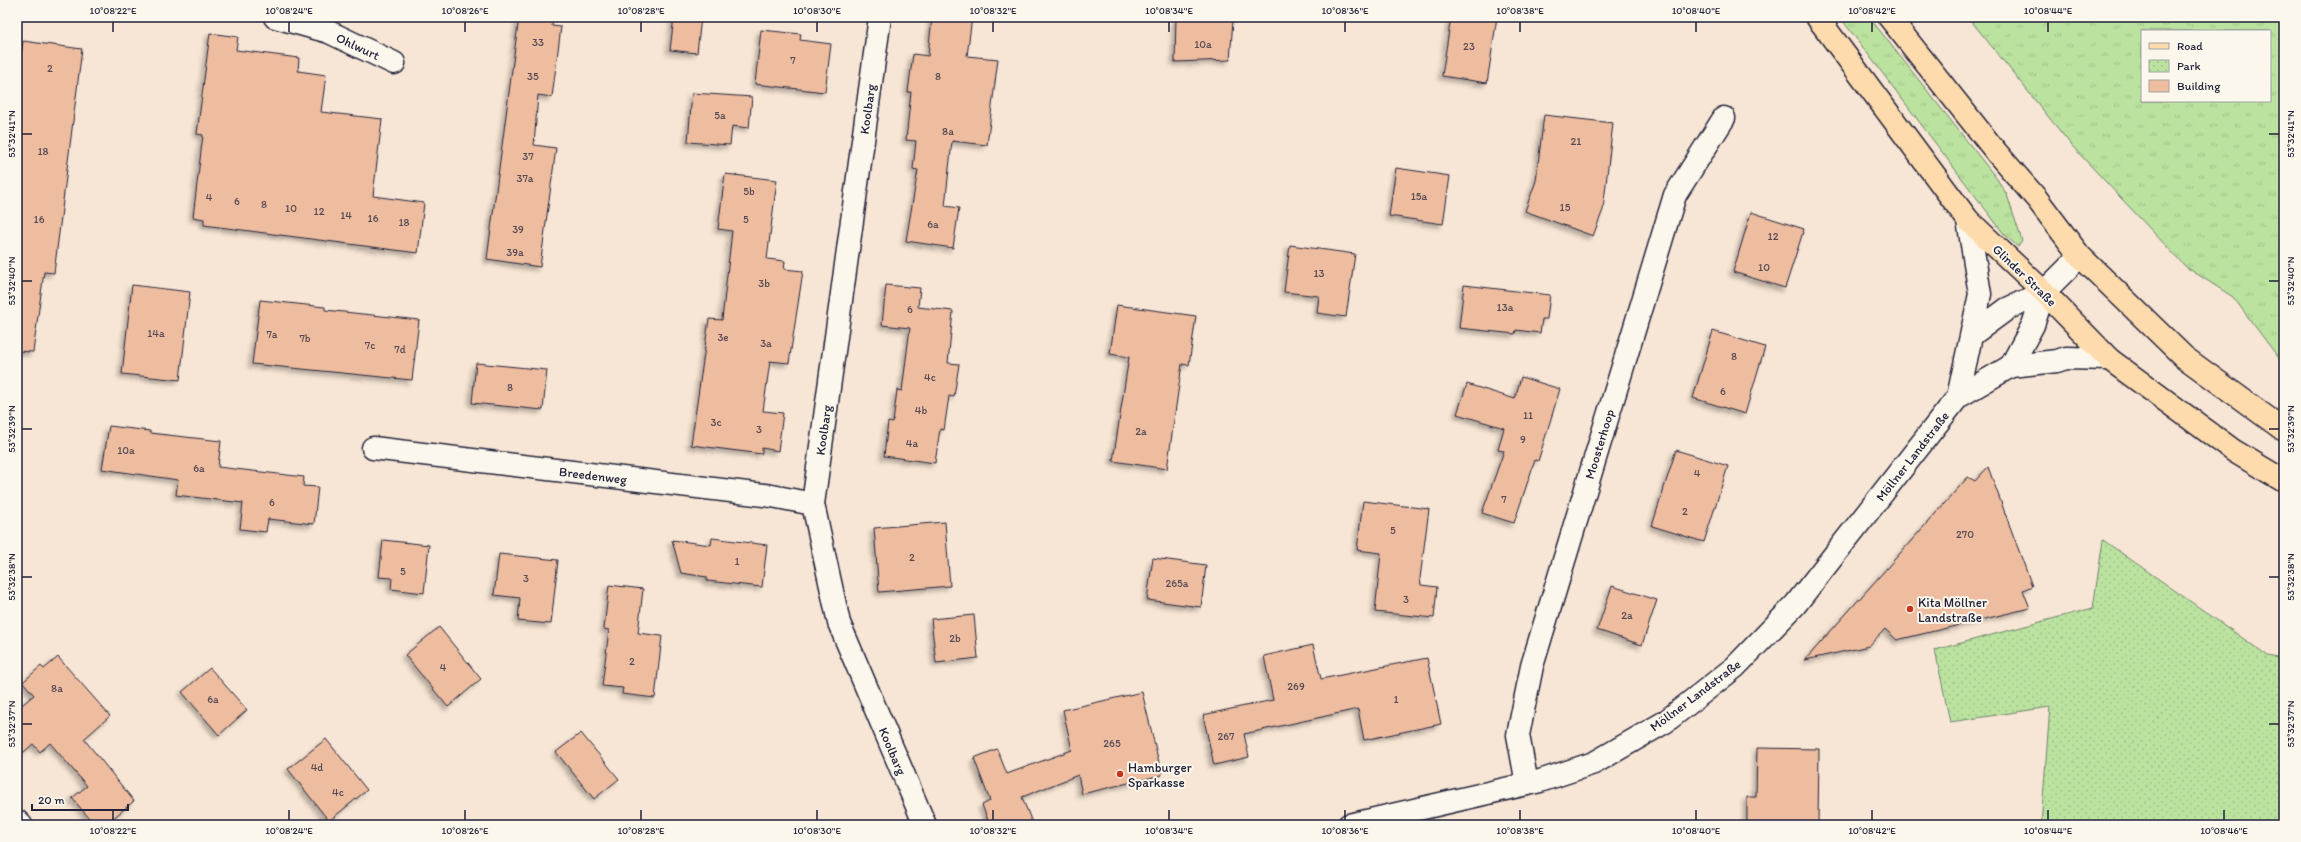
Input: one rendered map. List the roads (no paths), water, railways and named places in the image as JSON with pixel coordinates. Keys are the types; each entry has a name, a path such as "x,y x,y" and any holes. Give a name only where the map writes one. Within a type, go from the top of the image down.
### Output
{"main road":[{"name":"Glinder Straße","path":"1817,17 1968,220 2044,292 2109,359 2234,451 2284,481"},
{"path":"1893,21 1997,153 2037,199 2080,256 2184,357 2284,430"}],"street":[{"name":"Ohlwurt","path":"275,17 328,32 394,63"},
{"name":"Koolbarg","path":"880,17 813,504 839,623 925,825"},
{"name":"Moosterhoop","path":"1527,784 1518,735 1532,666 1675,195 1724,118"},
{"name":"Möllner Landstraße","path":"1958,397 1973,334 1980,294 1968,220"},
{"path":"1973,334 2007,309 2044,292 2080,256"},
{"path":"2011,366 2033,325 2044,292"},
{"name":"Möllner Landstraße","path":"1350,825 1527,784 1594,763 1664,722 1735,667 1795,605 1958,397 2011,366 2057,361 2066,358 2109,359"},
{"name":"Breedenweg","path":"372,448 764,495 813,504"},
{"path":"17,821 21,825"}],"place":[{"name":"Kita Möllner Landstraße","path":"1910,609"},
{"name":"Hamburger Sparkasse","path":"1120,774"}]}
